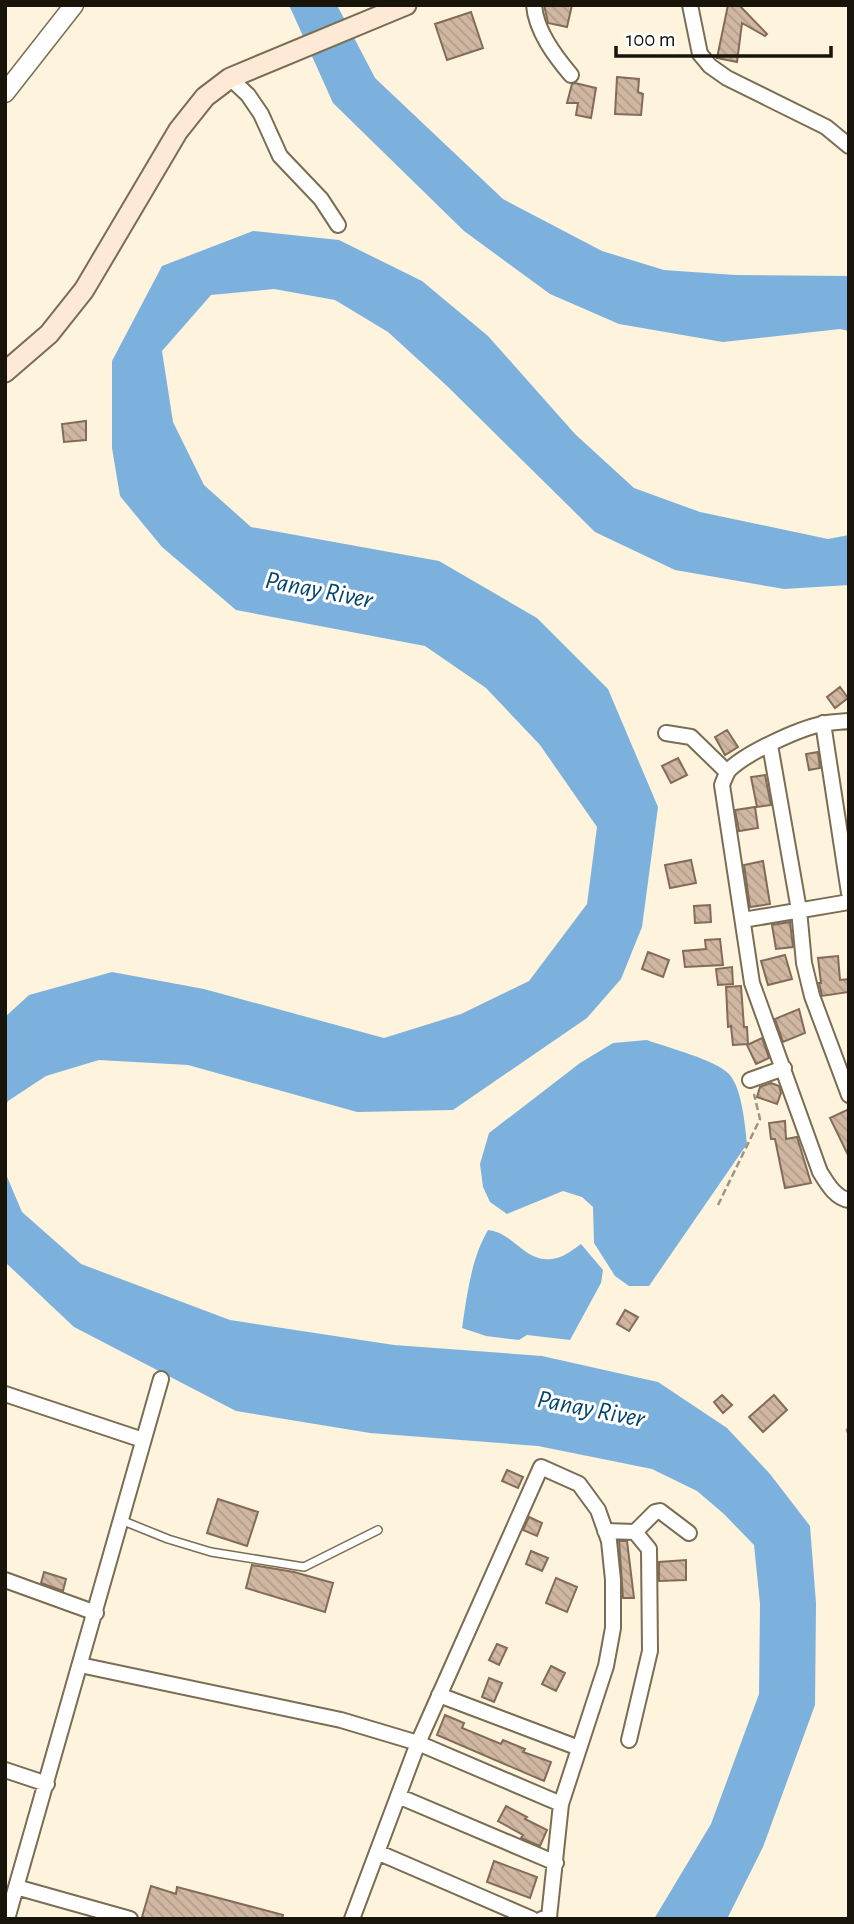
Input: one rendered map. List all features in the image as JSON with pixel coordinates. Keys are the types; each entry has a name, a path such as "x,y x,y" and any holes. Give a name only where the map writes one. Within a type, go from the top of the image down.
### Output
{"main road":[{"path":"5,372 49,334 84,290 178,131 205,97 230,78 406,5"}],"street":[{"path":"5,93 74,5"},
{"path":"534,5 535,19 540,29 571,75"},
{"path":"690,5 700,54 710,66 727,78 826,127 849,146"},
{"path":"230,78 248,95 261,114 280,156 321,199 338,225"},
{"path":"849,721 823,723 770,745 727,772 722,785 752,983 820,1172 831,1189 844,1200 849,1200"},
{"path":"823,723 849,893"},
{"path":"666,733 691,737 727,772"},
{"path":"770,745 799,910 804,963 812,996 849,1095"},
{"path":"743,920 849,902"},
{"path":"750,1080 783,1068"},
{"path":"7,1919 161,1379"},
{"path":"5,1394 143,1440"},
{"path":"352,1919 418,1744 541,1467 579,1484 598,1510 609,1541 613,1580 613,1628 606,1666 561,1804 549,1917 542,1919"},
{"path":"606,1531 635,1532 655,1512 660,1511 689,1533"},
{"path":"629,1740 650,1651 649,1549 635,1532"},
{"path":"5,1580 96,1614"},
{"path":"80,1665 341,1720 418,1744 561,1804"},
{"path":"439,1695 579,1748"},
{"path":"5,1770 47,1784"},
{"path":"398,1797 556,1863"},
{"path":"377,1852 532,1919"},
{"path":"16,1887 130,1919"}],"lane":[{"path":"121,1520 168,1539 211,1552 304,1567 378,1530"}],"path":[{"path":"718,1205 761,1119 750,1080"},
{"path":"849,1427 849,1436"}],"water":[{"path":"289,5 337,5 375,78 503,199 602,251 664,270 735,275 849,276 849,331 840,329 723,342 619,324 550,294 464,231 333,103"},
{"name":"Panay River","path":"253,231 339,240 422,281 488,336 575,434 634,488 700,512 828,539 849,535 849,585 784,589 675,570 595,532 446,385 388,332 335,300 274,289 211,295 162,351 173,422 204,485 251,527 439,561 537,618 608,689 658,807 642,927 621,979 587,1018 453,1110 357,1112 188,1065 99,1060 46,1076 8,1101 5,1107 5,1017 29,995 112,972 204,989 384,1038 461,1014 529,981 587,904 597,827 540,745 486,688 425,646 236,610 162,547 120,496 112,448 112,361 162,266"},
{"path":"647,1040 702,1059 729,1074 740,1097 747,1144 649,1286 629,1286 615,1276 594,1243 593,1207 582,1197 563,1191 507,1214 490,1202 483,1187 480,1164 489,1133 580,1063 613,1043"},
{"name":"Panay River","path":"5,1172 22,1212 81,1264 230,1320 394,1345 542,1356 658,1382 727,1428 770,1474 810,1526 816,1603 815,1705 763,1847 727,1919 654,1919 711,1824 759,1694 760,1604 754,1545 697,1491 652,1469 538,1446 370,1433 236,1411 74,1327 5,1262"},
{"path":"488,1230 498,1232 528,1253 546,1259 560,1257 581,1244 603,1270 601,1283 570,1340 527,1335 519,1340 486,1336 462,1328 474,1265"}],"building":[{"path":"544,5 572,5 567,27 548,23"},
{"path":"728,5 739,5 767,34 765,36 742,23 737,62 717,58"},
{"path":"471,12 483,48 447,60 435,24"},
{"path":"617,77 639,79 638,92 643,94 641,115 615,114"},
{"path":"572,84 596,88 591,118 576,115 578,103 567,103"},
{"path":"86,421 86,440 64,442 62,424"},
{"path":"840,687 848,698 835,708 827,697"},
{"path":"727,730 738,747 725,755 715,737"},
{"path":"818,752 820,768 809,770 806,754"},
{"path":"678,758 687,775 671,783 662,766"},
{"path":"765,775 771,805 757,807 751,777"},
{"path":"755,807 758,828 739,831 735,810"},
{"path":"691,860 696,883 670,888 665,865"},
{"path":"763,861 770,904 750,907 744,865"},
{"path":"710,905 711,922 695,923 694,906"},
{"path":"790,922 793,947 776,949 772,925"},
{"path":"720,939 723,965 685,967 683,951 706,949 705,940"},
{"path":"648,952 669,960 663,977 642,969"},
{"path":"785,955 792,979 768,985 761,961"},
{"path":"838,956 840,980 849,979 849,992 822,996 818,958"},
{"path":"732,967 733,984 718,985 716,969"},
{"path":"741,986 748,1044 733,1045 731,1026 728,1027 726,987"},
{"path":"799,1009 805,1033 783,1042 775,1019"},
{"path":"762,1038 769,1058 756,1064 747,1045"},
{"path":"771,1083 779,1086 781,1093 777,1104 757,1097 760,1087"},
{"path":"849,1109 849,1157 830,1118"},
{"path":"785,1121 786,1139 797,1137 811,1183 785,1188 769,1123"},
{"path":"625,1310 638,1317 629,1331 617,1324"},
{"path":"722,1395 732,1405 723,1413 714,1402"},
{"path":"774,1395 787,1410 763,1432 749,1417"},
{"path":"507,1470 523,1477 518,1488 502,1481"},
{"path":"218,1499 258,1512 247,1546 207,1533"},
{"path":"529,1517 542,1523 537,1536 523,1530"},
{"path":"619,1541 627,1541 634,1598 623,1598"},
{"path":"531,1551 548,1558 542,1571 526,1564"},
{"path":"686,1560 686,1580 659,1581 659,1562"},
{"path":"252,1565 294,1572 333,1583 325,1612 246,1588"},
{"path":"44,1572 66,1579 63,1591 41,1583"},
{"path":"556,1578 577,1587 567,1612 546,1603"},
{"path":"497,1644 507,1648 499,1665 489,1660"},
{"path":"551,1666 565,1673 556,1691 542,1684"},
{"path":"489,1678 502,1683 494,1702 482,1697"},
{"path":"445,1715 464,1723 462,1728 501,1744 503,1740 525,1749 523,1752 551,1762 544,1781 437,1735"},
{"path":"506,1806 547,1830 540,1846 521,1838 523,1835 498,1821"},
{"path":"494,1861 537,1877 530,1898 487,1882"},
{"path":"151,1886 176,1894 177,1887 283,1915 282,1919 149,1919 142,1917"}]}
